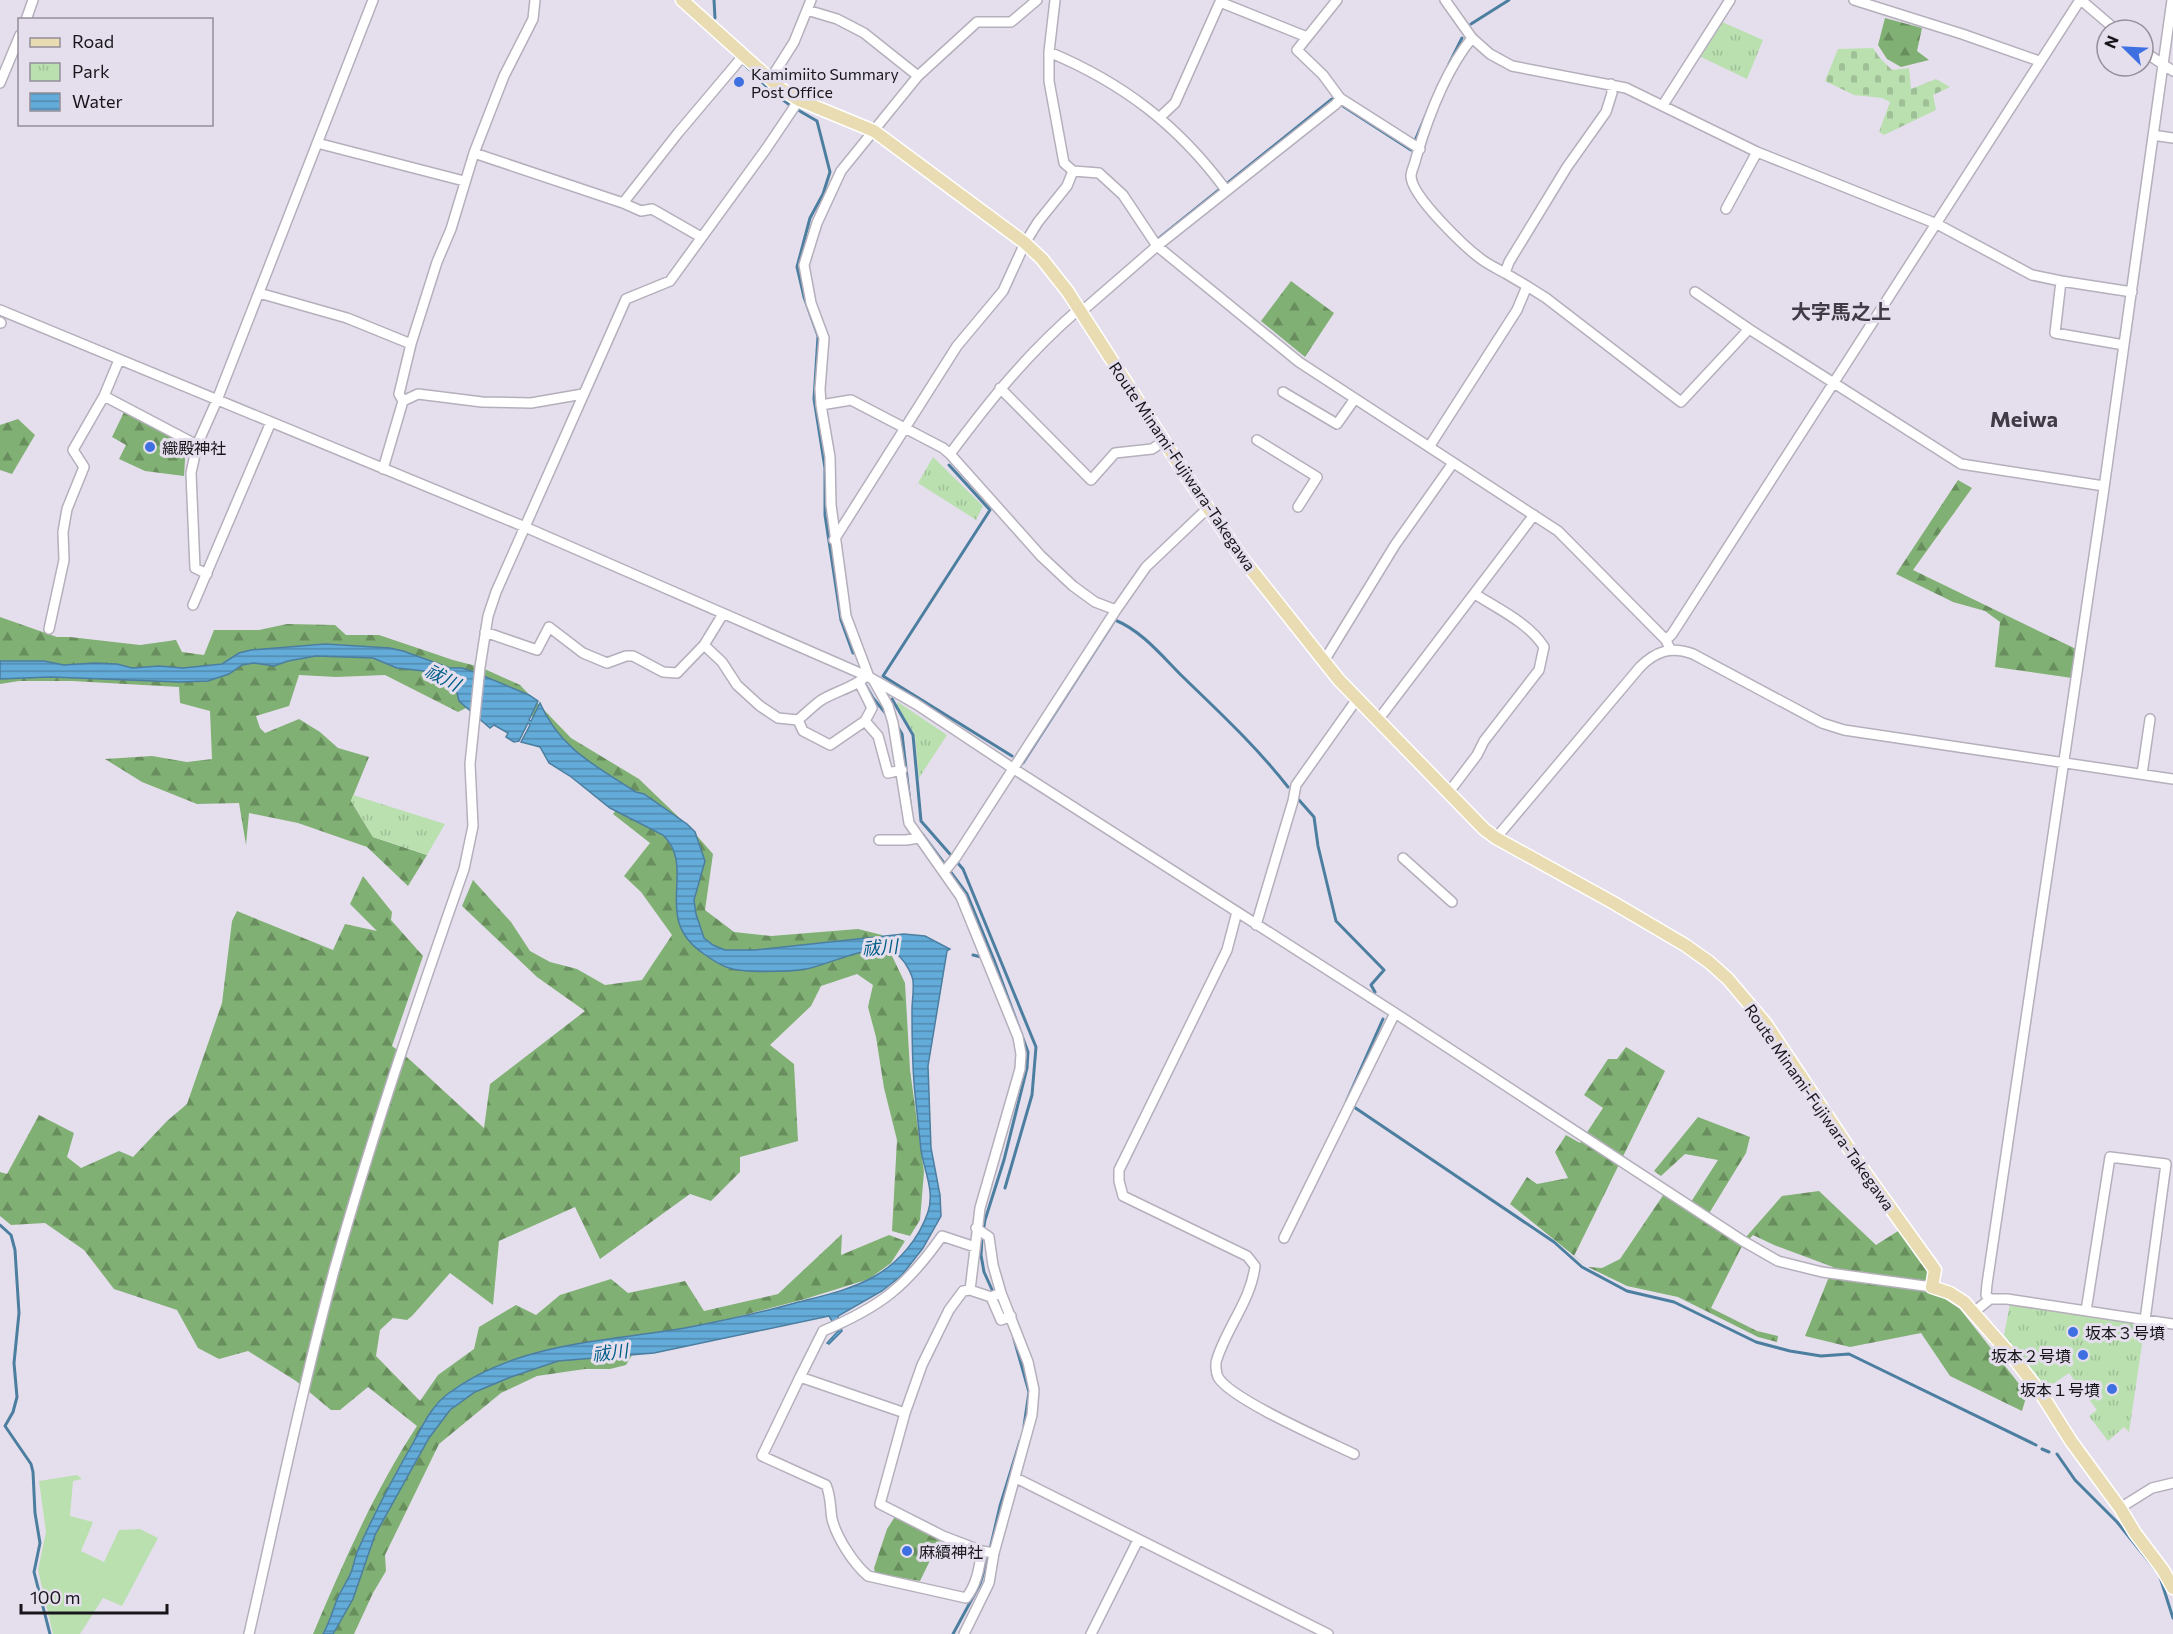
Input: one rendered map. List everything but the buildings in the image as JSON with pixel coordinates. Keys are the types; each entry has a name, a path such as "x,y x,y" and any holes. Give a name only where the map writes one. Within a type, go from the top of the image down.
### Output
{"main road":[{"name":"Route Minami-Fujiwara-Takegawa","path":"688,3 770,80 799,100 874,131 1025,243 1042,259 1068,292 1242,558 1324,661 1357,699 1484,830 1685,945 1728,979 1766,1024 1866,1174 1935,1270 1932,1287"},
{"path":"1932,1287 1958,1297 1974,1312 2042,1395 2071,1441 2120,1508 2173,1588"}],"street":[{"path":"27,18 33,0"},
{"path":"207,574 195,568 191,473 197,445 217,400 373,0"},
{"path":"383,469 402,401 399,394 411,344 451,229 474,153 504,76 533,20 535,0"},
{"path":"770,80 794,42 811,0"},
{"path":"798,720 803,731 830,745 865,721 872,708 867,679 846,616 834,540 830,457 820,389 824,338 811,303 804,265 817,222 841,171 918,76 977,22 1011,22 1037,0"},
{"path":"1055,0 1048,52 1049,81 1064,163 1072,171 1099,173 1123,195 1157,246 1299,362 1563,535 1666,640 1670,649"},
{"path":"1337,0 1297,50 1323,75 1338,101 1419,149"},
{"path":"1445,0 1472,38 1490,54 1512,66 1626,88 1757,152 1937,224 2032,275 2132,292"},
{"path":"1663,105 1730,0"},
{"path":"1854,0 2039,61"},
{"path":"1666,640 1937,224 2039,61 2081,0 2102,18"},
{"path":"1989,1299 1986,1295 1987,1284 2124,345 2169,69 2172,0"},
{"path":"1159,118 1175,103 1217,1 1307,37"},
{"path":"807,10 837,20 864,33 918,76"},
{"path":"1472,38 1460,54 1435,105 1411,176 1415,189 1428,207 1458,239 1481,259 1546,298 1681,402 1749,329"},
{"path":"0,83 18,40"},
{"path":"1048,52 1081,65 1118,86 1193,148 1225,187"},
{"path":"623,203 743,56"},
{"path":"2155,59 2169,69"},
{"path":"1505,273 1509,262 1567,167 1606,112 1612,93 1611,84"},
{"path":"249,1634 308,1372 335,1268 369,1148 464,869 471,842 473,815 470,764 474,722 485,632 496,592 626,299 670,281 799,100"},
{"path":"950,454 1000,388 1052,332 1225,187 1338,101"},
{"path":"2159,136 2173,138"},
{"path":"317,143 464,181"},
{"path":"1726,209 1757,152"},
{"path":"474,153 641,211 652,209 701,237"},
{"path":"834,540 957,346 1003,291 1025,243 1038,222 1067,186 1072,171"},
{"path":"2061,281 2055,333 2124,345"},
{"path":"1429,447 1517,310 1527,286"},
{"path":"1695,292 1961,464 2104,486"},
{"path":"259,293 347,318 411,344"},
{"path":"0,310 525,527 867,679 923,708 1743,1241 1778,1261 1822,1272 1932,1287"},
{"path":"49,629 64,560 63,532 67,509 84,467 73,450 104,396 119,360"},
{"path":"1000,388 1091,480 1115,453 1152,449 1164,441"},
{"path":"1283,392 1337,424 1354,400"},
{"path":"402,401 418,394 482,402 531,403 583,394"},
{"path":"104,396 197,445"},
{"path":"821,405 851,400 950,454 1041,556 1073,586 1095,602 1116,610"},
{"path":"194,605 271,422"},
{"path":"1257,440 1317,477 1298,507"},
{"path":"1324,661 1395,545 1453,463"},
{"path":"945,870 956,857 1146,567 1209,507"},
{"path":"1377,720 1534,515"},
{"path":"1449,792 1477,755 1484,741 1539,670 1544,647 1538,638 1521,624 1475,594"},
{"path":"485,632 537,650 549,627 583,653 607,663 626,656 633,656 663,672 677,673 704,645 723,614"},
{"path":"704,645 722,662 737,685 760,706 778,718 798,720 819,701 844,687 867,679"},
{"path":"1496,838 1640,667 1655,655 1670,649 1693,654 1797,711 1833,727 2173,779"},
{"path":"867,679 890,710 902,770 907,816 912,829 945,870 961,897 1018,1037 1021,1054 1020,1069 980,1208 969,1290"},
{"path":"1256,925 1296,784 1357,699"},
{"path":"2142,774 2150,719"},
{"path":"865,721 878,736 888,773 902,770"},
{"path":"879,840 919,838"},
{"path":"1403,858 1452,902"},
{"path":"1237,912 1227,950 1119,1170 1119,1181 1123,1196 1246,1256 1255,1266 1253,1283 1216,1361 1218,1377 1236,1394 1354,1454"},
{"path":"1284,1238 1395,1013"},
{"path":"2086,1311 2110,1157 2166,1164 2145,1320"},
{"path":"964,1634 989,1583 994,1553 1032,1415 1034,1390 1028,1362 1001,1293 993,1265 989,1237 976,1228"},
{"path":"975,1247 942,1236 907,1279 885,1300 852,1319 822,1331 762,1456 826,1485 834,1526 860,1569 868,1576 966,1598 978,1575 982,1551"},
{"path":"994,1553 982,1551 944,1536 880,1504 905,1413 922,1365 949,1310 963,1291 969,1290 991,1297 1001,1293"},
{"path":"991,1297 1001,1320 1011,1316"},
{"path":"1974,1312 1989,1299 2007,1299 2173,1324"},
{"path":"800,1377 905,1413"},
{"path":"1016,1478 1328,1634"},
{"path":"2120,1508 2152,1488 2173,1483"},
{"path":"1091,1634 1138,1540"}],"green space":[{"path":"1885,18 1922,28 1917,51 1929,60 1901,67 1887,59 1878,45"},
{"path":"1720,21 1763,40 1747,79 1699,56"},
{"path":"1873,48 1892,70 1909,68 1911,89 1936,79 1950,87 1933,95 1936,110 1884,135 1879,132 1890,102 1882,98 1854,95 1825,81 1838,49"},
{"path":"1291,281 1334,313 1305,357 1261,321"},
{"path":"124,412 186,444 184,476 145,471 119,459 126,445 112,437"},
{"path":"18,419 35,435 12,474 0,470 0,425"},
{"path":"933,457 983,506 976,520 918,483"},
{"path":"1958,480 1972,488 1913,570 2076,649 2072,678 1995,667 2000,622 1985,611 1953,602 1896,574"},
{"path":"0,617 57,637 140,645 176,640 182,652 204,655 214,630 259,630 287,624 335,625 346,635 379,635 480,667 520,685 571,738 639,779 690,828 713,854 705,910 734,932 771,936 858,929 882,935 905,983 910,1070 924,1172 920,1220 910,1236 892,1231 897,1140 868,1007 873,985 857,974 821,986 811,1006 770,1045 794,1064 798,1141 740,1157 740,1172 711,1201 690,1194 600,1259 575,1207 499,1241 493,1305 450,1273 412,1316 407,1320 393,1318 380,1330 376,1356 420,1401 438,1375 474,1349 479,1327 516,1305 536,1315 560,1295 611,1279 628,1293 685,1281 704,1311 778,1294 842,1234 841,1255 889,1235 905,1241 891,1263 869,1279 805,1299 640,1342 626,1365 610,1369 585,1369 537,1376 501,1393 439,1444 385,1555 386,1571 354,1634 313,1634 374,1501 417,1426 368,1387 340,1410 331,1410 296,1381 248,1351 219,1359 198,1348 177,1310 114,1289 84,1250 45,1223 11,1225 0,1216 0,1172 7,1174 39,1115 74,1133 67,1157 81,1168 119,1151 133,1157 167,1121 187,1104 222,1003 232,921 237,911 333,950 345,924 377,931 350,904 363,876 392,912 391,920 423,956 392,1046 484,1128 490,1084 585,1011 537,977 462,906 473,880 511,922 530,951 550,962 577,969 605,985 642,980 672,935 641,892 624,876 650,843 613,814 630,791 539,729 520,697 497,693 458,712 385,675 336,677 299,675 289,706 256,716 260,728 265,733 299,719 320,732 338,748 369,757 351,801 373,837 427,855 408,886 367,847 298,823 249,813 246,845 239,803 197,804 142,782 105,759 152,756 187,762 212,759 210,711 180,703 179,687 72,681 19,681 0,684"},
{"path":"898,702 947,735 919,778 915,735 897,705"},
{"path":"353,795 445,824 427,855 373,837 351,801"},
{"path":"1626,1047 1665,1071 1574,1256 1510,1204 1527,1177 1537,1184 1568,1178 1555,1152 1566,1135 1580,1143 1603,1108 1584,1095 1608,1059 1617,1059"},
{"path":"1698,1117 1750,1137 1746,1153 1705,1220 1739,1245 1782,1196 1819,1191 1876,1245 1898,1231 1929,1274 1936,1293 1960,1309 2027,1394 2022,1411 1950,1376 1921,1333 1850,1347 1805,1336 1833,1267 1753,1235 1741,1248 1711,1308 1757,1331 1778,1336 1777,1342 1758,1337 1678,1297 1627,1286 1588,1267 1602,1268 1620,1259 1664,1194 1687,1208 1718,1160 1685,1154 1661,1176 1654,1171"},
{"path":"2010,1304 2145,1324 2129,1432 2124,1427 2108,1441 2089,1416 2097,1410 2069,1373 2047,1388 2004,1335"},
{"path":"77,1475 82,1479 73,1481 70,1516 93,1522 81,1551 104,1562 119,1530 140,1529 158,1538 122,1606 103,1598 80,1634 53,1634 38,1570 46,1532 39,1481"},
{"path":"896,1515 941,1538 920,1581 875,1573 874,1568 887,1529"}],"water":[{"name":"祓川","path":"325,644 390,648 403,651 450,668 462,668 474,672 538,701 529,720 531,721 540,703 558,733 580,755 636,792 644,794 695,832 705,861 694,900 696,914 704,938 713,945 725,950 755,950 904,934 925,936 950,949 947,951 928,1066 931,1148 940,1195 941,1216 923,1248 902,1275 882,1291 838,1316 842,1331 829,1344 827,1343 838,1331 829,1316 654,1353 558,1361 475,1392 450,1410 429,1438 375,1535 353,1599 333,1634 323,1634 371,1523 424,1422 438,1403 449,1393 476,1376 496,1367 545,1351 585,1342 727,1320 856,1285 884,1270 907,1249 924,1222 930,1196 921,1150 914,1084 913,981 902,959 891,952 867,951 816,967 767,972 736,970 713,960 688,940 680,925 677,909 677,863 673,848 663,835 610,808 570,776 549,763 540,747 521,742 530,725 528,723 519,741 514,742 506,737 508,733 494,725 490,728 459,701 457,693 424,671 397,668 373,658 316,656 274,666 254,663 242,665 229,674 208,681 51,677 0,679 0,661 44,661 64,665 117,664 132,668 159,666 183,668 222,664 239,653 251,650"}],"waterway":[{"path":"714,0 715,18"},
{"path":"1471,24 1509,0"},
{"path":"1449,64 1462,38"},
{"path":"743,63 768,88 791,106"},
{"path":"1158,239 1332,99 1411,150 1439,84"},
{"path":"798,110 817,121 830,172 823,194 810,218 797,267 804,297 818,336 814,399 825,468 825,515 841,620 853,653"},
{"path":"949,465 990,510 883,676 1012,756"},
{"path":"1023,763 1115,620 1134,631 1151,645 1250,743 1288,787"},
{"path":"865,684 887,715"},
{"path":"892,699 913,735 921,821 963,869 1036,1047 1032,1095 1005,1188"},
{"path":"896,724 902,734 911,811"},
{"path":"1299,800 1314,817 1318,846 1336,921 1384,970 1371,985 1375,992"},
{"path":"923,835 967,894 1028,1052 1027,1068 982,1238 981,1255 984,1272 994,1294"},
{"path":"973,955 981,957"},
{"path":"1347,1100 1383,1019"},
{"path":"1354,1107 1554,1242 1582,1267 1627,1291 1674,1302 1756,1342 1821,1356 1849,1354 2036,1445"},
{"path":"0,1225 11,1235 15,1250 19,1313 14,1363 17,1397 13,1412 5,1426 31,1464 33,1472 35,1513 40,1543 34,1572 50,1634"},
{"path":"998,1303 1005,1316"},
{"path":"1014,1339 1029,1392 1024,1426"},
{"path":"990,1549 1000,1506 1020,1441"},
{"path":"2042,1449 2049,1452"},
{"path":"2057,1454 2075,1480 2117,1522 2155,1569"},
{"path":"953,1634 980,1584 988,1558"},
{"path":"2159,1574 2173,1618"}],"place":[{"name":"Kamimiito Summary Post Office","path":"739,82"},
{"name":"織殿神社","path":"150,447"},
{"name":"坂本３号墳","path":"2073,1332"},
{"name":"坂本２号墳","path":"2083,1355"},
{"name":"坂本１号墳","path":"2112,1389"},
{"name":"麻續神社","path":"907,1551"}],"district":[{"name":"大字馬之上","path":"1841,311"},
{"name":"Meiwa","path":"2024,418"}]}
